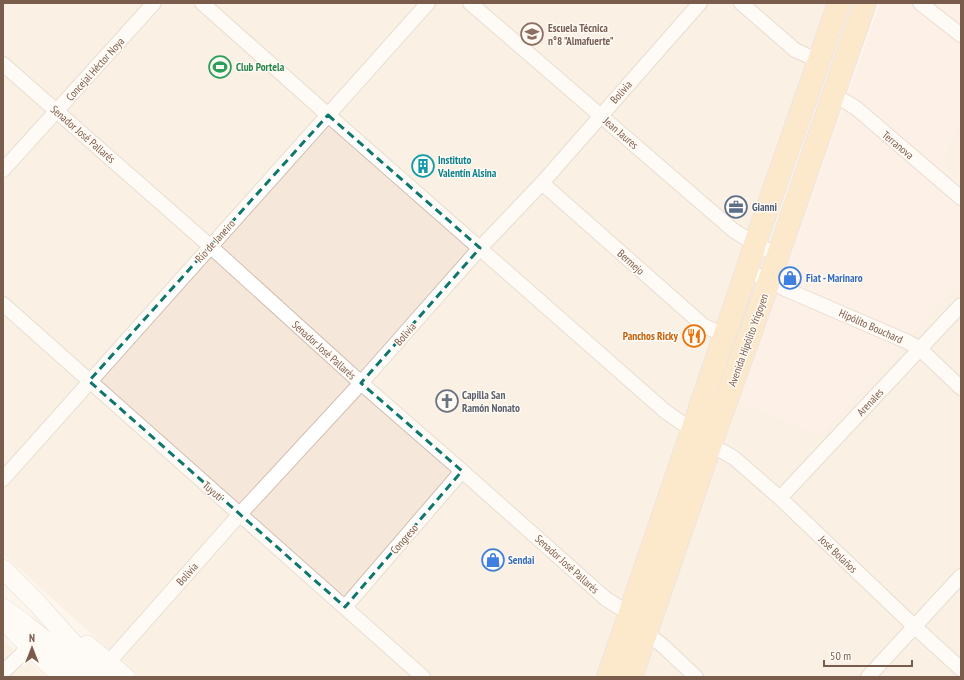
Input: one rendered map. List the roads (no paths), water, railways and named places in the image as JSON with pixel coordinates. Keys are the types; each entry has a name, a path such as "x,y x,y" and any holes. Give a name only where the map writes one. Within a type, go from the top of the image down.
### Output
{"main road":[{"name":"Avenida Hipólito Yrigoyen","path":"608,677 755,244 839,3"},
{"name":"Avenida Hipólito Yrigoyen","path":"631,677 864,3"},
{"path":"3,569 106,670 125,677"},
{"path":"3,608 90,677"},
{"path":"3,619 25,643 64,677"}],"street":[{"name":"Concejal Héctor Noya","path":"3,170 154,3"},
{"path":"202,3 666,412 692,430"},
{"name":"Río de Janeiro","path":"3,479 428,3"},
{"name":"Jean Jaures","path":"470,3 733,230 755,244 778,255"},
{"name":"Bolivia","path":"106,670 240,514 361,383 480,248 542,183 600,115 700,3"},
{"path":"741,3 795,50 819,61"},
{"path":"920,3 961,35"},
{"name":"Senador José Pallarés","path":"3,64 210,246 361,383 606,599 630,614 646,633 662,645 696,677"},
{"name":"Terranova","path":"833,94 856,108 961,198"},
{"name":"Bermejo","path":"542,183 704,326 725,335"},
{"path":"747,270 769,281"},
{"name":"Hipólito Bouchard","path":"769,281 908,342 920,349 961,388"},
{"name":"Tuyutí","path":"3,304 423,677"},
{"name":"Arenales","path":"780,498 961,305"},
{"name":"José Bolaños","path":"710,446 734,458 780,498 961,669"},
{"name":"Congreso","path":"345,607 462,471"},
{"path":"868,677 961,576"},
{"path":"3,672 21,655 24,650 25,643"}],"place":[{"name":"Escuela Técnica n°8 \"Almafuerte\"","path":"532,34"},
{"name":"Club Portela","path":"220,67"},
{"name":"Instituto Valentín Alsina","path":"423,166"},
{"name":"Gianni","path":"736,207"},
{"name":"Fiat - Marinaro","path":"790,278"},
{"name":"Panchos Ricky","path":"694,336"},
{"name":"Capilla San Ramón Nonato","path":"447,401"},
{"name":"Sendai","path":"493,560"}]}
